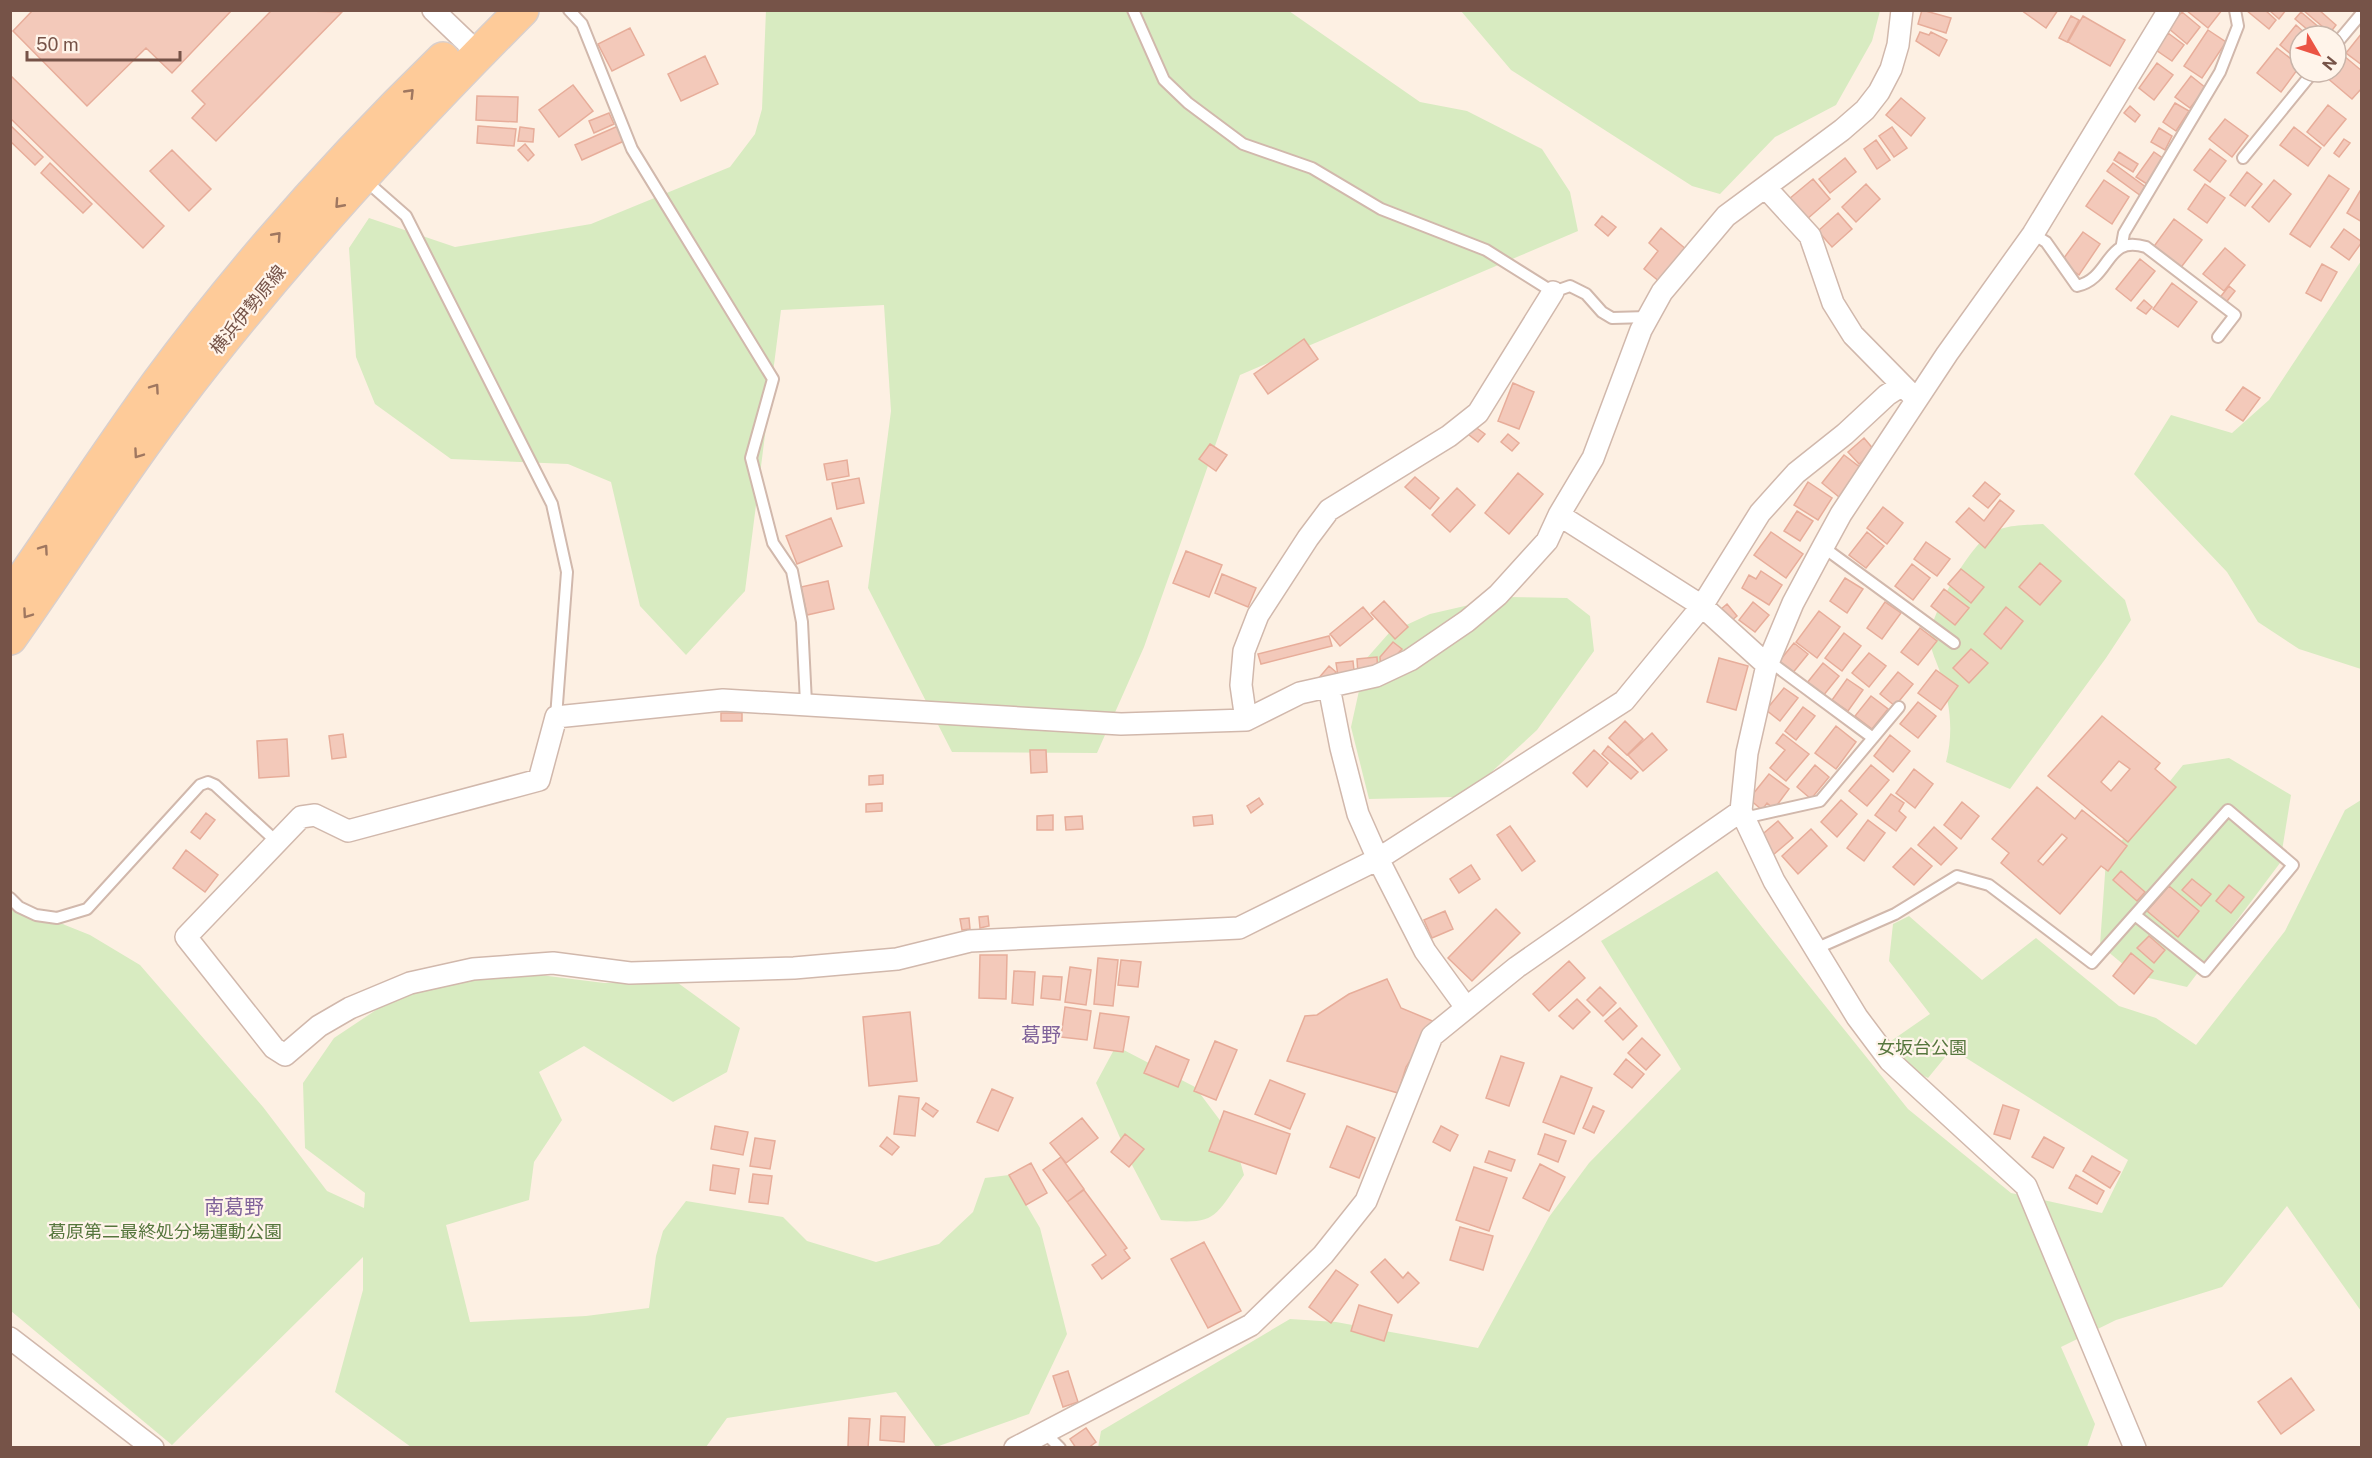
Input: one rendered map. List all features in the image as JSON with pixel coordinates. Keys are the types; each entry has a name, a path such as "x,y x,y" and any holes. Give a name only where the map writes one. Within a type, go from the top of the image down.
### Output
{"main road":[{"name":"横浜伊勢原線","path":"10,638 173,405 278,272 362,178 471,46 493,10"},
{"name":"横浜伊勢原線","path":"10,597 158,383 261,254 350,155 471,46 522,10"}],"street":[{"path":"433,10 471,46"},
{"path":"1902,10 1898,45 1891,69 1879,92 1865,110 1766,188 1726,216 1662,292 1648,317 1593,458 1559,515 1548,541 1526,567 1467,621 1410,660 1376,676 1300,693 1246,720 1121,724 806,703 723,700 556,717 539,780 348,831 315,815 301,817 186,937 274,1048 285,1055 319,1026 350,1008 410,983 472,969 553,963 630,973 794,968 897,959 970,940 1239,928 1378,860 1624,701 1702,606 1760,513 1796,473 1845,434 1887,395 1902,386"},
{"path":"2135,1448 2026,1186 1890,1061 1857,1017 1774,881 1742,814 1747,753 1768,663 1793,603 1841,514 1919,400 1947,354 2033,234 2169,10"},
{"path":"1766,188 1810,236 1833,303 1853,335 1902,386 1919,400"},
{"path":"1246,720 1242,685 1244,651 1258,615 1308,538 1329,510 1449,436 1478,413 1553,292"},
{"path":"1559,515 1702,606 1768,663"},
{"path":"1329,687 1341,748 1358,814 1378,860 1425,951 1465,1006"},
{"path":"1015,1448 1251,1325 1323,1255 1366,1201 1432,1036 1465,1006 1742,814"},
{"path":"10,1338 153,1448"}],"lane":[{"path":"569,10 582,24 632,149 773,379 751,458 773,543 792,571 802,622 806,703"},
{"path":"1133,10 1164,80 1188,103 1243,144 1312,168 1381,209 1486,250 1553,292 1570,286 1586,294 1602,312 1612,318 1648,317"},
{"path":"2033,234 2046,242 2077,286 2089,283 2122,244 2124,233 2220,72 2238,26 2235,10"},
{"path":"2348,29 2361,13"},
{"path":"2242,158 2303,84"},
{"path":"362,178 406,216 552,504 567,572 556,717"},
{"path":"2122,244 2132,242 2146,247 2235,315 2218,337"},
{"path":"1823,547 1954,643"},
{"path":"1768,663 1873,738"},
{"path":"1742,814 1820,801 1899,707"},
{"path":"10,898 19,907 36,915 57,918 87,909 200,785 208,782 215,785 277,842"},
{"path":"1815,949 1895,914 1957,876 1989,885 2092,963 2134,915 2228,810 2293,865 2205,971 2134,915"},
{"path":"1044,1432 1060,1448"}],"green space":[{"path":"766,10 1289,11 1420,102 1467,111 1542,149 1570,192 1578,231 1240,375 1144,647 1097,753 952,752 868,588 891,411 884,305 781,310 745,591 686,655 640,606 611,482 568,464 451,459 375,404 356,357 349,248 369,218 455,247 591,224 730,167 755,134 762,109"},
{"path":"1461,11 1880,11 1872,41 1836,105 1775,137 1720,194 1692,186 1511,70"},
{"path":"2361,261 2361,669 2299,649 2258,622 2227,572 2134,474 2171,415 2232,433 2269,400"},
{"path":"2043,524 2125,600 2131,620 2010,789 1946,762 1950,739 1950,717 1943,683 1930,641 1931,630 1942,602 1959,570 1986,537 2005,527"},
{"path":"1504,597 1567,598 1590,616 1594,651 1537,730 1485,778 1454,797 1369,799 1351,727 1366,659 1389,633 1430,614"},
{"path":"2229,758 2291,795 2280,863 2187,987 2136,975 2100,945 2106,860 2183,765"},
{"name":"女坂台公園","path":"2361,800 2361,1311 2287,1206 2222,1287 2116,1320 2061,1347 2095,1424 2087,1447 1098,1448 1101,1431 1290,1319 1336,1322 1478,1348 1549,1217 1589,1163 1681,1069 1601,941 1717,871 1908,1109 2011,1193 2102,1213 2128,1160 1963,1056 1955,1045 1928,1078 1905,1067 1891,1041 1930,1014 1889,961 1893,924 1909,916 1982,980 2036,938 2119,1006 2156,1018 2196,1045 2285,931 2345,810"},
{"name":"葛原第二最終処分場運動公園","path":"10,889 24,904 90,935 140,965 263,1107 327,1191 364,1208 365,1193 305,1148 303,1083 334,1038 421,980 508,971 604,983 678,983 740,1028 727,1072 673,1102 584,1046 539,1072 562,1120 534,1162 529,1200 446,1225 470,1322 586,1316 649,1308 656,1256 663,1231 686,1201 783,1217 807,1241 876,1262 939,1244 973,1212 985,1178 1009,1175 1040,1228 1067,1334 1029,1414 936,1447 896,1392 727,1418 706,1447 411,1447 335,1392 363,1290 363,1257 172,1445 11,1311"},
{"path":"1116,1046 1195,1087 1234,1139 1244,1175 1219,1210 1212,1216 1204,1220 1193,1221 1161,1220 1132,1165 1096,1083"}],"building":[{"path":"33,10 232,10 172,73 146,48 87,106 13,31"},
{"path":"272,10 342,12 216,141 192,118 205,104 192,91"},
{"path":"1922,10 1951,18 1946,33 1918,24"},
{"path":"2021,10 2058,10 2046,28"},
{"path":"2186,10 2222,10 2208,28"},
{"path":"2246,10 2265,10 2276,20 2269,29"},
{"path":"2269,10 2286,10 2279,19"},
{"path":"2303,10 2319,10 2335,24 2319,24"},
{"path":"2182,12 2200,27 2187,44 2168,28"},
{"path":"2301,12 2315,24 2301,24 2295,19"},
{"path":"2071,16 2079,20 2067,42 2059,38"},
{"path":"2083,16 2125,40 2110,66 2068,42"},
{"path":"630,28 644,55 612,71 598,44"},
{"path":"2208,30 2226,42 2202,78 2184,66"},
{"path":"1920,32 1929,35 1931,32 1947,40 1939,56 1916,41"},
{"path":"2168,33 2184,45 2172,61 2156,50"},
{"path":"2362,33 2362,65 2348,54 2348,50"},
{"path":"2288,35 2288,52 2280,45"},
{"path":"2277,48 2288,57 2288,82 2281,92 2257,73"},
{"path":"705,56 718,84 681,101 668,74"},
{"path":"2348,59 2362,71 2362,88 2352,99 2334,84 2348,84"},
{"path":"2157,63 2173,75 2154,100 2139,88"},
{"path":"10,75 164,226 143,248 10,118"},
{"path":"2191,76 2206,88 2190,108 2175,97"},
{"path":"573,85 593,111 559,137 539,110"},
{"path":"477,96 518,97 517,122 476,120"},
{"path":"1901,98 1925,118 1911,136 1886,115"},
{"path":"2175,103 2189,111 2176,131 2163,122"},
{"path":"2328,105 2346,119 2324,146 2307,132"},
{"path":"2130,106 2140,115 2135,122 2124,113"},
{"path":"609,113 614,124 594,133 589,121"},
{"path":"2225,119 2248,136 2232,157 2209,139"},
{"path":"10,125 43,157 35,165 10,141"},
{"path":"478,126 516,129 514,146 477,143"},
{"path":"618,126 624,141 582,160 575,145"},
{"path":"520,127 534,129 533,142 518,141"},
{"path":"1892,127 1907,148 1894,157 1879,136"},
{"path":"2294,127 2321,148 2308,166 2280,145"},
{"path":"2159,128 2172,136 2165,150 2151,142"},
{"path":"2344,139 2350,143 2339,157 2334,153"},
{"path":"1876,140 1890,160 1877,169 1864,149"},
{"path":"525,144 534,155 528,161 518,150"},
{"path":"2210,149 2226,161 2210,182 2194,170"},
{"path":"172,150 211,189 189,211 150,171"},
{"path":"2119,152 2138,164 2133,172 2114,160"},
{"path":"2154,152 2167,161 2150,186 2136,177"},
{"path":"1845,158 1856,172 1830,193 1819,179"},
{"path":"50,163 92,204 83,213 41,173"},
{"path":"2113,163 2147,188 2141,196 2107,171"},
{"path":"2247,172 2262,184 2245,206 2230,195"},
{"path":"2329,175 2349,189 2310,247 2290,234"},
{"path":"1813,179 1830,199 1806,220 1789,199"},
{"path":"2104,180 2129,197 2112,224 2086,206"},
{"path":"2274,180 2291,194 2269,222 2252,207"},
{"path":"1866,184 1880,199 1856,222 1842,207"},
{"path":"2205,184 2225,198 2207,223 2188,209"},
{"path":"2360,191 2362,192 2362,222 2347,213"},
{"path":"1838,213 1852,229 1832,247 1818,231"},
{"path":"1602,216 1616,227 1608,236 1595,225"},
{"path":"2174,219 2202,240 2179,270 2152,249"},
{"path":"1661,228 1687,250 1660,282 1644,269 1658,251 1649,243"},
{"path":"2344,229 2362,242 2349,260 2331,247"},
{"path":"2083,232 2100,244 2079,275 2061,262"},
{"path":"2225,248 2245,265 2224,291 2203,274"},
{"path":"2140,259 2155,271 2131,301 2116,289"},
{"path":"2322,264 2337,272 2321,301 2306,293"},
{"path":"2172,283 2197,302 2178,327 2153,309"},
{"path":"2229,286 2235,291 2224,305 2218,300"},
{"path":"2144,300 2152,307 2146,314 2137,308"},
{"path":"1304,339 1318,359 1268,394 1254,374"},
{"path":"1513,383 1534,392 1519,429 1498,421"},
{"path":"2243,387 2260,398 2243,421 2226,410"},
{"path":"1474,426 1485,434 1478,442 1468,434"},
{"path":"1508,434 1519,443 1512,451 1501,442"},
{"path":"1864,438 1875,451 1859,464 1848,452"},
{"path":"1210,444 1227,455 1216,471 1199,459"},
{"path":"1844,455 1861,468 1839,497 1822,483"},
{"path":"847,460 849,476 827,480 824,464"},
{"path":"1518,473 1543,494 1509,534 1485,513"},
{"path":"1415,477 1439,498 1430,509 1405,487"},
{"path":"859,478 864,503 837,509 832,483"},
{"path":"1808,482 1832,498 1818,520 1794,505"},
{"path":"1985,482 2000,494 1988,508 1973,496"},
{"path":"1457,488 1475,505 1450,532 1432,515"},
{"path":"2000,500 2014,511 1985,548 1956,522 1969,508 1984,521"},
{"path":"1883,507 1903,523 1887,544 1867,528"},
{"path":"1797,511 1813,521 1800,541 1784,531"},
{"path":"831,518 842,546 797,564 786,536"},
{"path":"1771,532 1803,554 1786,578 1754,555"},
{"path":"1867,532 1884,546 1866,568 1849,555"},
{"path":"1926,542 1950,559 1937,576 1914,559"},
{"path":"1186,551 1222,565 1209,597 1173,583"},
{"path":"2040,563 2061,581 2040,605 2019,587"},
{"path":"1912,564 1930,578 1913,600 1895,586"},
{"path":"1961,569 1984,587 1971,603 1948,584"},
{"path":"1761,571 1782,585 1769,605 1742,588 1749,575 1756,579"},
{"path":"1222,574 1256,588 1248,607 1215,593"},
{"path":"1845,578 1863,589 1847,613 1830,601"},
{"path":"828,581 834,609 807,615 801,587"},
{"path":"1944,589 1969,608 1955,625 1931,606"},
{"path":"1384,601 1408,627 1395,639 1371,613"},
{"path":"1753,602 1769,615 1755,632 1739,620"},
{"path":"1885,602 1901,613 1882,639 1867,628"},
{"path":"1727,604 1737,616 1731,621 1720,610"},
{"path":"1363,607 1373,619 1340,646 1330,634"},
{"path":"2006,607 2023,621 2001,649 1984,634"},
{"path":"1819,611 1840,627 1817,658 1796,642"},
{"path":"1920,628 1937,641 1918,665 1901,652"},
{"path":"1844,633 1861,646 1842,671 1825,658"},
{"path":"1329,636 1332,646 1261,664 1258,654"},
{"path":"1393,642 1402,649 1381,672 1380,657"},
{"path":"1794,643 1808,654 1791,675 1777,664"},
{"path":"1971,649 1988,663 1969,683 1953,668"},
{"path":"1869,653 1886,666 1869,687 1852,673"},
{"path":"1377,657 1378,674 1358,675 1357,659"},
{"path":"1719,658 1748,666 1736,710 1707,702"},
{"path":"1353,661 1355,680 1339,682 1336,663"},
{"path":"1823,663 1839,676 1823,696 1807,683"},
{"path":"1329,666 1336,672 1325,685 1318,679"},
{"path":"1936,670 1958,686 1941,710 1918,693"},
{"path":"1898,672 1913,684 1895,706 1880,694"},
{"path":"1847,679 1863,690 1848,711 1832,700"},
{"path":"1784,688 1798,698 1780,721 1766,710"},
{"path":"1871,696 1888,709 1872,729 1855,716"},
{"path":"1918,702 1936,716 1918,738 1900,724"},
{"path":"1803,707 1815,716 1796,740 1785,731"},
{"path":"721,713 742,713 742,721 721,721"},
{"path":"2102,716 2160,763 2155,769 2176,787 2128,842 2048,776","holes":["2119,761 2130,769 2111,791 2101,782"]},
{"path":"1625,721 1643,739 1627,755 1609,738"},
{"path":"1836,726 1856,742 1836,769 1815,753"},
{"path":"1652,733 1667,750 1643,771 1628,755"},
{"path":"343,734 346,757 332,759 329,736"},
{"path":"1783,734 1809,754 1786,781 1770,768 1785,750 1776,743"},
{"path":"1890,735 1910,751 1893,772 1874,756"},
{"path":"287,739 289,776 259,778 257,741"},
{"path":"1608,746 1638,772 1631,779 1602,754"},
{"path":"1030,750 1046,750 1047,772 1031,773"},
{"path":"1594,750 1608,763 1587,787 1573,773"},
{"path":"1815,765 1829,777 1811,799 1797,787"},
{"path":"1871,765 1889,780 1867,806 1849,791"},
{"path":"1914,769 1933,784 1915,808 1896,793"},
{"path":"1769,774 1789,789 1774,809 1767,803 1762,810 1749,799"},
{"path":"883,775 883,784 869,785 869,776"},
{"path":"2037,787 2075,819 2082,810 2127,846 2108,871 2101,866 2060,914 2001,863 2009,853 1992,839","holes":["2062,834 2067,838 2043,865 2038,861"]},
{"path":"1891,794 1904,803 1899,811 1906,817 1896,831 1875,815"},
{"path":"1259,798 1263,804 1251,813 1247,806"},
{"path":"1841,800 1857,814 1837,837 1821,822"},
{"path":"1962,802 1979,816 1961,839 1944,825"},
{"path":"882,803 882,811 866,812 866,804"},
{"path":"206,813 215,820 200,839 191,832"},
{"path":"1053,815 1053,830 1037,830 1037,816"},
{"path":"1212,815 1213,824 1194,826 1193,817"},
{"path":"1082,816 1083,829 1066,830 1065,817"},
{"path":"1868,820 1885,833 1864,861 1847,848"},
{"path":"1778,821 1793,838 1773,855 1758,838"},
{"path":"1510,826 1535,861 1522,871 1497,835"},
{"path":"1934,827 1957,848 1941,865 1918,845"},
{"path":"1811,829 1827,846 1798,874 1782,856"},
{"path":"1911,848 1932,866 1914,885 1893,867"},
{"path":"186,850 218,875 205,892 173,868"},
{"path":"1471,865 1480,879 1459,893 1450,879"},
{"path":"2121,871 2145,892 2137,901 2113,880"},
{"path":"2192,879 2211,894 2201,906 2182,890"},
{"path":"2229,885 2244,897 2231,913 2216,901"},
{"path":"2169,886 2199,911 2178,937 2147,911"},
{"path":"1496,909 1520,933 1472,981 1448,958"},
{"path":"1445,911 1453,929 1432,938 1424,920"},
{"path":"988,916 989,926 980,928 979,917"},
{"path":"969,918 970,929 962,930 960,919"},
{"path":"2149,936 2165,950 2154,963 2137,948"},
{"path":"2131,953 2153,971 2134,994 2113,976"},
{"path":"980,955 1007,955 1006,999 979,998"},
{"path":"1098,958 1118,960 1113,1006 1094,1004"},
{"path":"1121,960 1141,962 1138,987 1118,985"},
{"path":"1569,961 1585,978 1549,1011 1533,994"},
{"path":"1070,967 1091,970 1086,1005 1065,1002"},
{"path":"1014,971 1035,972 1033,1005 1012,1003"},
{"path":"1043,976 1062,977 1060,1000 1041,998"},
{"path":"1387,979 1401,1008 1435,1022 1406,1067 1398,1093 1287,1061 1305,1016 1317,1015 1349,994"},
{"path":"1600,987 1616,1003 1603,1016 1587,1000"},
{"path":"1577,999 1590,1012 1573,1029 1559,1016"},
{"path":"1065,1007 1091,1011 1087,1040 1061,1037"},
{"path":"1620,1008 1637,1026 1623,1040 1605,1021"},
{"path":"910,1012 917,1081 869,1086 863,1017"},
{"path":"1100,1013 1129,1017 1123,1052 1094,1048"},
{"path":"1642,1038 1660,1055 1646,1070 1628,1053"},
{"path":"1215,1041 1237,1050 1216,1100 1194,1091"},
{"path":"1156,1046 1189,1060 1178,1087 1144,1073"},
{"path":"1501,1056 1524,1063 1509,1106 1486,1098"},
{"path":"1626,1059 1644,1074 1632,1088 1614,1074"},
{"path":"1561,1076 1592,1088 1574,1134 1543,1122"},
{"path":"1270,1080 1305,1094 1290,1129 1255,1114"},
{"path":"992,1089 1013,1098 998,1131 977,1122"},
{"path":"899,1096 919,1098 915,1136 894,1134"},
{"path":"926,1103 938,1111 933,1117 922,1109"},
{"path":"2003,1105 2019,1110 2010,1139 1994,1134"},
{"path":"1593,1106 1604,1111 1594,1133 1583,1128"},
{"path":"1224,1111 1290,1134 1276,1174 1209,1151"},
{"path":"1082,1118 1098,1138 1066,1163 1050,1143"},
{"path":"715,1126 748,1132 743,1155 711,1149"},
{"path":"1347,1126 1375,1138 1359,1178 1330,1167"},
{"path":"1441,1126 1458,1135 1450,1151 1433,1142"},
{"path":"1125,1134 1144,1149 1129,1167 1111,1152"},
{"path":"1545,1134 1566,1141 1558,1162 1538,1154"},
{"path":"887,1137 899,1147 892,1155 880,1146"},
{"path":"2044,1137 2064,1148 2053,1168 2032,1157"},
{"path":"755,1138 775,1141 770,1169 750,1166"},
{"path":"1489,1151 1515,1160 1511,1171 1485,1162"},
{"path":"2092,1156 2120,1172 2110,1188 2083,1171"},
{"path":"1061,1157 1084,1189 1067,1202 1043,1170"},
{"path":"1031,1163 1047,1193 1026,1205 1009,1175"},
{"path":"1540,1164 1565,1177 1549,1211 1523,1198"},
{"path":"713,1165 739,1169 735,1194 710,1190"},
{"path":"1474,1167 1507,1178 1489,1231 1456,1220"},
{"path":"753,1174 772,1176 768,1204 749,1202"},
{"path":"2076,1175 2104,1191 2097,1204 2069,1188"},
{"path":"1084,1190 1127,1248 1124,1250 1130,1258 1102,1279 1092,1265 1106,1255 1067,1202"},
{"path":"1460,1227 1493,1236 1483,1270 1450,1260"},
{"path":"1204,1242 1241,1311 1208,1328 1171,1259"},
{"path":"1385,1259 1403,1278 1408,1272 1419,1283 1398,1303 1371,1272"},
{"path":"1336,1270 1358,1285 1331,1323 1309,1307"},
{"path":"1359,1305 1392,1315 1384,1341 1351,1331"},
{"path":"1068,1371 1078,1402 1063,1407 1053,1376"},
{"path":"2291,1378 2314,1410 2281,1434 2258,1402"},
{"path":"881,1416 905,1417 904,1442 880,1440"},
{"path":"849,1418 870,1419 868,1448 848,1447"},
{"path":"1086,1428 1096,1442 1088,1448 1076,1448 1070,1439"}],"district":[{"name":"葛野","path":"1041,1035"},
{"name":"南葛野","path":"234,1207"}]}
